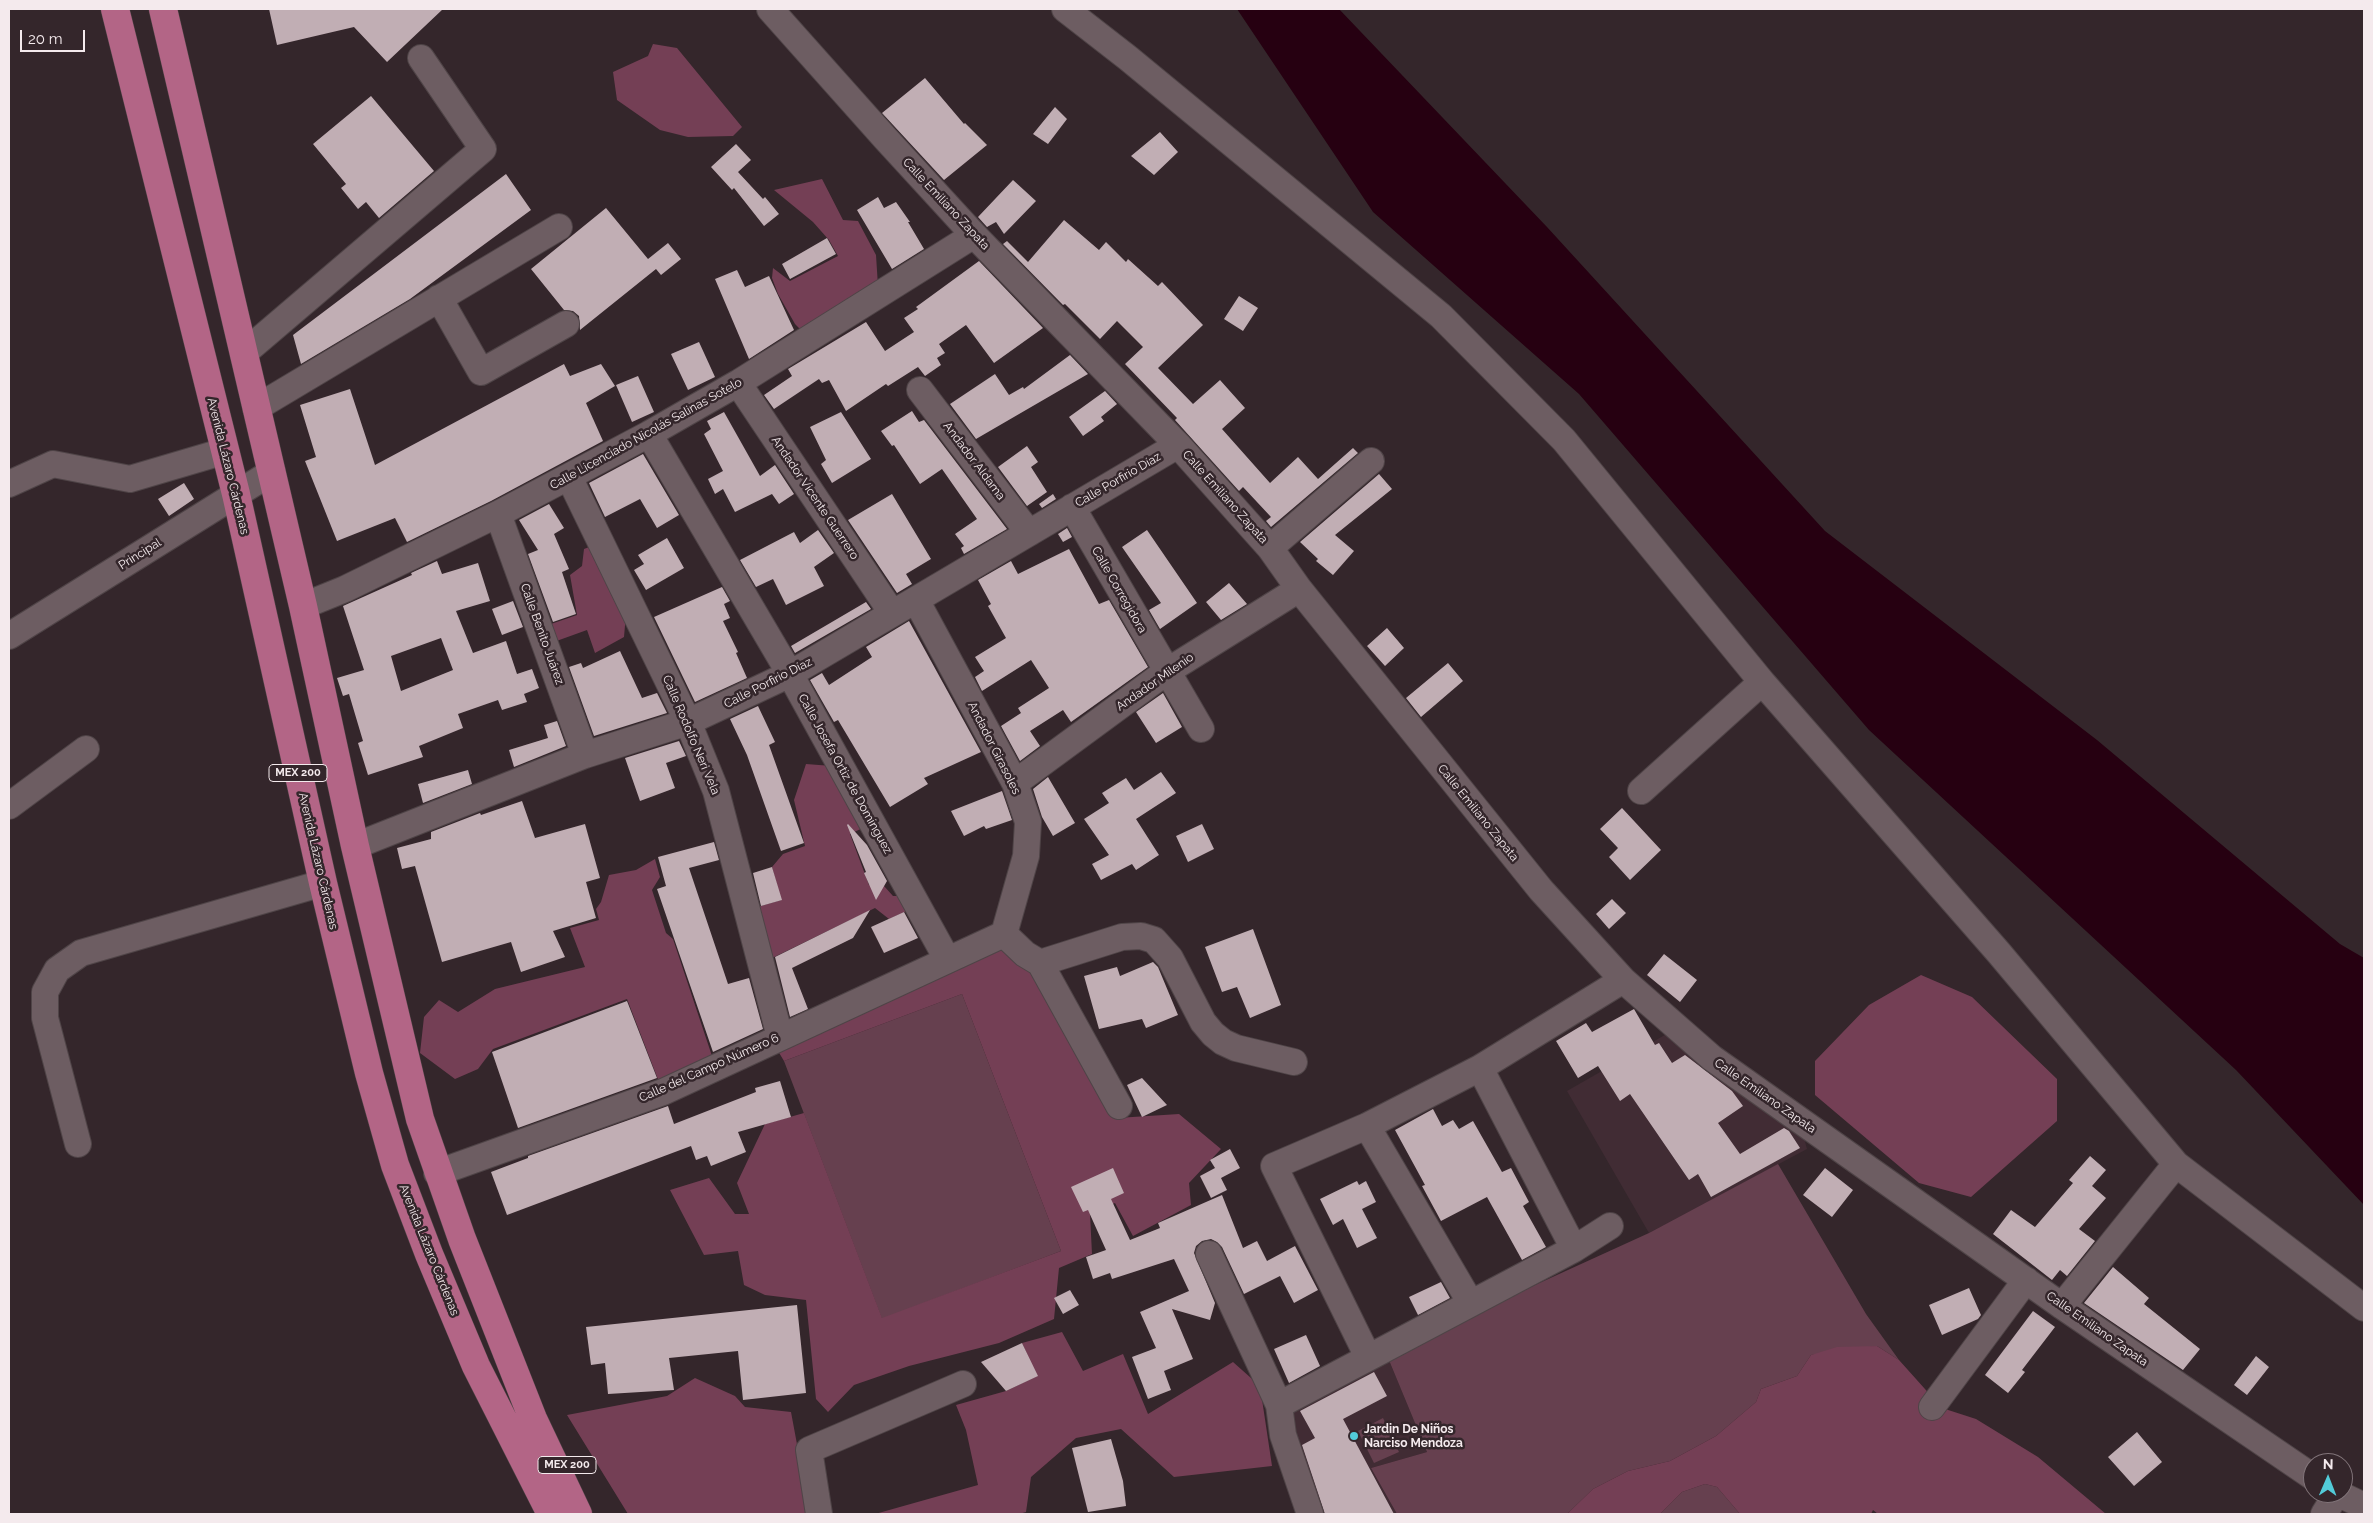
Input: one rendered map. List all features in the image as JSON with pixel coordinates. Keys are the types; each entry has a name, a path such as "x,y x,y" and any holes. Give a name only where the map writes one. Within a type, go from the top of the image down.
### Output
{"main road":[{"name":"Avenida Lázaro Cárdenas","path":"115,9 236,494 323,883 369,1073 395,1165 429,1254 476,1366 551,1514"},
{"name":"MEX 200","path":"164,9 303,606 355,846 420,1119 437,1173 533,1420 578,1514"},
{"name":"MEX 200","path":"533,1420 578,1480 597,1514"}],"street":[{"name":"Calle Emiliano Zapata","path":"770,9 884,138 974,235 1178,446 1270,548 1299,589 1541,890 1623,980 1712,1058 2062,1306 2303,1470"},
{"path":"1065,9 1144,70 1441,316 1564,440 1762,682 1999,953 2176,1164 2364,1308"},
{"path":"244,353 483,149 421,58"},
{"path":"256,408 559,227"},
{"name":"Calle Licenciado Nicolás Salinas Sotelo","path":"303,606 345,588 498,514 649,434 738,384 974,235"},
{"path":"439,298 481,372 566,324"},
{"name":"Andador Vicente Guerrero","path":"738,384 892,613"},
{"name":"Andador Aldama","path":"920,390 1029,533"},
{"name":"Calle Josefa Ortiz de Domínguez","path":"649,434 790,674 947,959"},
{"name":"Calle Porfirio Díaz","path":"355,846 585,755 688,722 790,674 1178,446"},
{"path":"9,484 53,464 130,479 225,451"},
{"path":"1270,548 1370,461"},
{"name":"Principal","path":"9,636 272,472"},
{"name":"Calle Rodolfo Neri Vela","path":"569,476 688,722 716,791 780,1037"},
{"name":"Calle Corregidora","path":"1072,507 1166,672 1201,729"},
{"name":"Calle Benito Juárez","path":"498,514 585,755"},
{"name":"Andador Milenio","path":"1015,783 1166,672 1299,589"},
{"name":"Andador Girasoles","path":"916,600 1015,783 1028,822 1026,856 1004,934"},
{"path":"1641,791 1762,682"},
{"path":"9,806 86,749"},
{"path":"78,1144 45,1018 45,992 57,970 82,953 323,883"},
{"path":"1004,934 1025,954 1040,963 1119,1106"},
{"name":"Calle del Campo Número 6","path":"437,1173 663,1092 1004,934"},
{"path":"1040,963 1122,937 1133,935 1148,938 1166,952 1203,1022 1222,1042 1236,1048 1294,1062"},
{"path":"1368,1357 1274,1166 1367,1126 1480,1068 1623,980"},
{"path":"1480,1068 1574,1249"},
{"path":"1367,1126 1470,1302"},
{"path":"2062,1306 2176,1164"},
{"path":"1279,1404 1574,1249 1610,1226"},
{"path":"1209,1254 1279,1404 1283,1435 1310,1514"},
{"path":"1932,1406 2026,1280"},
{"path":"818,1514 809,1450 963,1384"},
{"path":"2324,1514 2331,1503"}],"shaded area":[{"path":"1237,9 1339,9 1547,227 1825,531 2097,740 2340,944 2364,958 2364,1205 2236,1070 1869,730 1579,394 1373,212"},
{"path":"653,44 677,48 742,127 733,136 688,137 660,130 617,100 613,72 648,56"},
{"path":"822,179 843,220 858,221 876,255 878,286 806,335 795,324 778,294 772,278 773,268 790,281 838,256 829,240 813,222 774,190"},
{"path":"597,544 626,614 624,637 595,653 587,630 551,643 551,624 577,615 570,575 582,566 584,549"},
{"path":"806,764 832,766 865,827 850,834 869,885 884,886 893,896 901,896 909,910 889,919 875,908 768,960 754,908 781,900 772,867 783,854 805,846 794,800"},
{"path":"655,859 660,877 652,890 666,933 673,939 712,1056 659,1082 627,999 493,1049 478,1069 455,1079 420,1053 424,1017 439,1000 458,1012 495,989 585,967 570,928 599,920 596,909 601,902 609,875 636,870"},
{"path":"1001,944 1034,969 1117,1118 1179,1114 1221,1149 1189,1183 1191,1205 1133,1236 1115,1203 1090,1214 1092,1254 1059,1268 1054,1319 999,1343 909,1366 854,1385 828,1412 816,1399 806,1300 765,1295 744,1285 738,1251 704,1255 670,1190 709,1178 735,1214 749,1214 737,1183 765,1124 804,1113 882,1318 1061,1251 962,994 784,1061 775,1046"},
{"path":"1921,975 1972,997 2057,1079 2057,1121 1971,1197 1919,1183 1815,1095 1815,1061 1869,1005"},
{"path":"962,994 1061,1251 882,1319 784,1061"},
{"path":"1670,1032 1801,1127 1807,1149 1649,1233 1567,1091"},
{"path":"1778,1164 1866,1314 1899,1360 1877,1346 1811,1355 1797,1376 1761,1389 1756,1402 1716,1436 1670,1461 1628,1471 1593,1489 1567,1514 1397,1514 1371,1468 1427,1452 1386,1353 1649,1233"},
{"path":"1062,1332 1083,1371 1123,1354 1148,1414 1233,1362 1260,1386 1272,1466 1174,1477 1121,1429 1076,1438 1031,1477 1026,1512 1019,1514 875,1514 978,1485 966,1430 956,1405 1006,1391 1037,1376 1022,1343"},
{"path":"1877,1346 1899,1360 1942,1408 1976,1419 2038,1457 2106,1514 1878,1514 1873,1510 1871,1514 1740,1514 1717,1487 1705,1484 1682,1492 1660,1514 1567,1514 1593,1489 1628,1471 1670,1461 1716,1436 1756,1402 1761,1389 1797,1376 1811,1355 1837,1347"},
{"name":"Jardin De Niños Narciso Mendoza","path":"1386,1353 1427,1452 1371,1468 1397,1514 1315,1514 1285,1406"},
{"path":"695,1378 735,1396 745,1407 791,1412 810,1514 628,1514 567,1415 667,1396"},
{"path":"1383,1418 1399,1452 1374,1463 1358,1431"},
{"path":"1705,1484 1717,1487 1740,1514 1660,1514 1682,1492"}],"building":[{"path":"269,9 443,9 387,62 354,27 277,45"},
{"path":"925,78 964,124 987,145 944,180 882,113"},
{"path":"371,96 434,171 379,218 366,202 358,209 341,188 346,184 313,144"},
{"path":"1055,107 1067,119 1048,144 1033,134"},
{"path":"1160,132 1178,152 1154,175 1131,156"},
{"path":"736,144 751,160 738,172 763,199 765,197 779,214 764,226 734,188 732,190 711,167"},
{"path":"506,174 531,210 410,299 301,364 293,335"},
{"path":"1013,180 1036,201 1004,234 996,222 987,227 978,217"},
{"path":"878,197 884,208 896,202 910,222 908,222 924,249 892,269 857,210"},
{"path":"606,208 648,259 668,243 681,259 661,275 656,269 580,330 579,316 573,311 564,310 531,269"},
{"path":"1064,220 1099,250 1106,242 1126,262 1128,259 1158,286 1162,282 1203,325 1158,368 1193,404 1220,380 1245,408 1222,429 1270,483 1298,457 1318,479 1353,448 1358,453 1271,527 1266,521 1271,517 1243,487 1239,491 1175,420 1177,418 1125,364 1143,347 1117,321 1100,339 1065,304 1063,305 1003,244 1007,241 1028,262"},
{"path":"827,238 836,254 790,279 782,264"},
{"path":"979,261 1043,328 994,363 966,325 939,344 945,353 937,358 941,365 925,376 918,367 888,386 886,384 846,411 829,380 822,383 819,379 774,409 764,395 792,376 788,369 866,322 885,351 914,332 904,318"},
{"path":"737,270 745,287 769,276 794,330 749,359 715,279"},
{"path":"1239,296 1258,308 1243,331 1224,319"},
{"path":"699,342 715,377 688,390 671,354"},
{"path":"1070,355 1088,374 976,439 950,404 995,374 1009,395 1023,387 1024,389"},
{"path":"564,364 570,376 601,364 615,386 586,403 603,441 491,501 407,542 395,518 337,541 305,461 316,457 300,405 350,389 375,465"},
{"path":"638,376 654,412 632,422 616,385"},
{"path":"1105,391 1117,404 1101,417 1104,421 1083,436 1069,417"},
{"path":"912,411 919,422 924,420 1007,529 964,554 961,548 964,546 955,534 977,519 942,469 920,484 894,445 892,446 881,431"},
{"path":"724,412 760,476 775,465 794,494 779,504 772,494 735,512 723,489 715,494 708,479 723,471 704,434 711,429 707,421"},
{"path":"841,412 871,459 832,483 821,464 826,460 810,427"},
{"path":"1027,446 1038,462 1031,467 1047,492 1027,506 998,467"},
{"path":"643,454 679,515 657,528 640,499 605,517 589,483"},
{"path":"1379,474 1392,489 1335,535 1354,551 1333,575 1316,561 1318,559 1300,542"},
{"path":"184,483 194,499 169,516 158,499"},
{"path":"892,494 931,559 906,574 912,584 897,593 848,520"},
{"path":"1053,494 1056,499 1042,508 1039,504"},
{"path":"549,504 564,528 554,534 569,569 562,572 576,614 553,622 528,554 538,550 519,520"},
{"path":"1067,528 1072,537 1063,542 1058,534"},
{"path":"818,530 834,553 814,567 824,586 786,605 773,579 756,587 740,560 794,532 800,543"},
{"path":"1147,530 1197,603 1160,629 1149,610 1161,603 1122,547"},
{"path":"667,538 684,568 646,590 634,570 644,564 638,555"},
{"path":"1069,549 1099,604 1109,600 1148,667 1071,722 1063,710 1030,731 1040,746 1020,761 1001,726 1021,713 1018,708 1049,688 1031,660 982,691 975,677 984,671 975,657 1006,638 988,606 991,604 978,580 1011,561 1018,574"},
{"path":"437,561 442,574 478,563 490,601 456,611 473,653 506,641 517,674 532,669 539,688 524,694 527,702 502,710 498,700 458,714 463,728 419,746 423,757 368,775 358,743 363,741 349,694 343,696 337,678 364,670 343,606 412,575 411,573","holes":["441,638 453,670 401,691 391,656"]},
{"path":"1229,583 1247,604 1221,620 1206,602"},
{"path":"722,587 730,601 724,604 730,618 723,621 738,652 736,653 747,678 695,702 654,617"},
{"path":"513,601 523,627 502,635 492,609"},
{"path":"866,602 871,609 795,653 791,646"},
{"path":"909,621 981,752 924,778 928,784 890,807 838,720 834,722 810,680 822,673 829,685 872,657 866,647"},
{"path":"1387,628 1404,648 1385,666 1367,646"},
{"path":"620,651 642,698 657,693 667,713 594,736 569,667 581,663 583,668"},
{"path":"1448,663 1463,681 1421,717 1406,698"},
{"path":"1163,693 1182,727 1156,743 1136,712"},
{"path":"758,706 775,742 769,745 804,843 781,851 747,755 730,719"},
{"path":"557,721 566,746 514,767 509,750 548,738 544,725"},
{"path":"679,741 686,756 666,763 675,788 640,801 625,758"},
{"path":"468,770 472,784 423,803 418,784"},
{"path":"1161,772 1176,793 1136,819 1159,855 1136,870 1132,864 1101,880 1092,864 1109,855 1084,819 1109,803 1102,793 1126,778 1134,790"},
{"path":"1048,777 1075,823 1053,836 1042,817 1033,789"},
{"path":"1002,791 1012,820 986,829 984,826 964,836 951,811"},
{"path":"522,801 535,838 585,824 600,878 586,882 596,918 553,931 565,957 521,972 511,942 442,962 415,866 402,869 397,848 431,839 431,832 480,813 481,815"},
{"path":"1622,808 1661,850 1630,880 1609,857 1618,848 1600,829"},
{"path":"848,824 867,845 887,881 876,900 864,873 866,872"},
{"path":"1202,824 1214,849 1188,862 1176,836"},
{"path":"714,842 719,860 689,868 728,984 749,978 763,1029 713,1052 657,889 666,886 658,857"},
{"path":"772,867 782,900 761,906 753,873"},
{"path":"1612,899 1626,913 1609,929 1596,914"},
{"path":"870,910 853,938 792,968 808,1009 790,1017 775,957"},
{"path":"904,912 918,938 884,953 871,927"},
{"path":"1253,929 1281,1005 1250,1018 1237,987 1222,992 1205,947"},
{"path":"1664,954 1697,980 1680,1002 1647,975"},
{"path":"1153,962 1158,967 1178,1015 1146,1028 1142,1019 1099,1029 1084,976 1117,967 1120,976"},
{"path":"627,1001 657,1078 518,1128 492,1052"},
{"path":"1634,1009 1655,1045 1659,1043 1672,1063 1685,1055 1732,1091 1743,1106 1718,1123 1740,1154 1784,1128 1789,1131 1800,1148 1711,1197 1698,1174 1689,1180 1630,1094 1620,1101 1598,1066 1578,1078 1556,1041 1586,1023 1592,1032"},
{"path":"1142,1078 1167,1105 1142,1117 1127,1085"},
{"path":"780,1081 791,1117 738,1132 746,1152 711,1166 707,1156 696,1160 691,1146 507,1215 491,1172 528,1158 528,1156 668,1106 674,1124 756,1092 755,1088"},
{"path":"1433,1109 1442,1126 1453,1120 1459,1129 1473,1121 1502,1172 1511,1168 1529,1202 1523,1206 1546,1247 1522,1260 1487,1197 1441,1221 1422,1186 1425,1185 1395,1130"},
{"path":"1230,1149 1240,1168 1221,1178 1227,1190 1211,1198 1200,1176 1215,1168 1210,1160"},
{"path":"2090,1156 2106,1170 2092,1186 2106,1198 2079,1229 2095,1241 2067,1276 2060,1270 2052,1280 1993,1234 2011,1210 2035,1227 2073,1183 2069,1180"},
{"path":"1113,1168 1124,1193 1111,1199 1130,1240 1160,1228 1158,1223 1222,1195 1243,1248 1257,1241 1267,1261 1295,1246 1318,1290 1294,1303 1280,1276 1244,1294 1222,1247 1211,1239 1202,1241 1196,1246 1194,1253 1215,1303 1210,1320 1172,1309 1193,1359 1164,1371 1171,1390 1148,1399 1132,1357 1156,1348 1140,1312 1189,1291 1174,1259 1112,1279 1110,1273 1093,1279 1086,1257 1106,1250 1088,1210 1083,1212 1071,1187"},
{"path":"1825,1168 1853,1190 1832,1217 1803,1195"},
{"path":"1357,1181 1359,1185 1366,1181 1376,1202 1362,1209 1377,1238 1357,1248 1343,1219 1333,1225 1320,1199"},
{"path":"2113,1267 2149,1298 2144,1304 2200,1349 2183,1370 2084,1303"},
{"path":"1441,1282 1450,1298 1418,1315 1409,1297"},
{"path":"1969,1288 1981,1315 1978,1319 1942,1335 1929,1305"},
{"path":"1070,1290 1079,1305 1063,1314 1054,1298"},
{"path":"797,1305 806,1393 743,1400 738,1351 669,1358 674,1390 608,1394 605,1363 591,1365 586,1327"},
{"path":"2033,1311 2055,1327 2022,1370 2025,1372 2008,1393 1985,1375"},
{"path":"1306,1335 1320,1366 1289,1383 1274,1349"},
{"path":"1022,1343 1038,1376 1006,1391 981,1362"},
{"path":"2256,1356 2269,1367 2247,1395 2234,1385"},
{"path":"1374,1372 1387,1396 1343,1419 1394,1514 1325,1514 1302,1445 1315,1438 1300,1411"},
{"path":"2137,1432 2162,1462 2134,1486 2108,1457"},
{"path":"1111,1439 1123,1481 1126,1506 1088,1512 1072,1448"}],"place":[{"name":"Jardin De Niños Narciso Mendoza","path":"1354,1436"}]}
